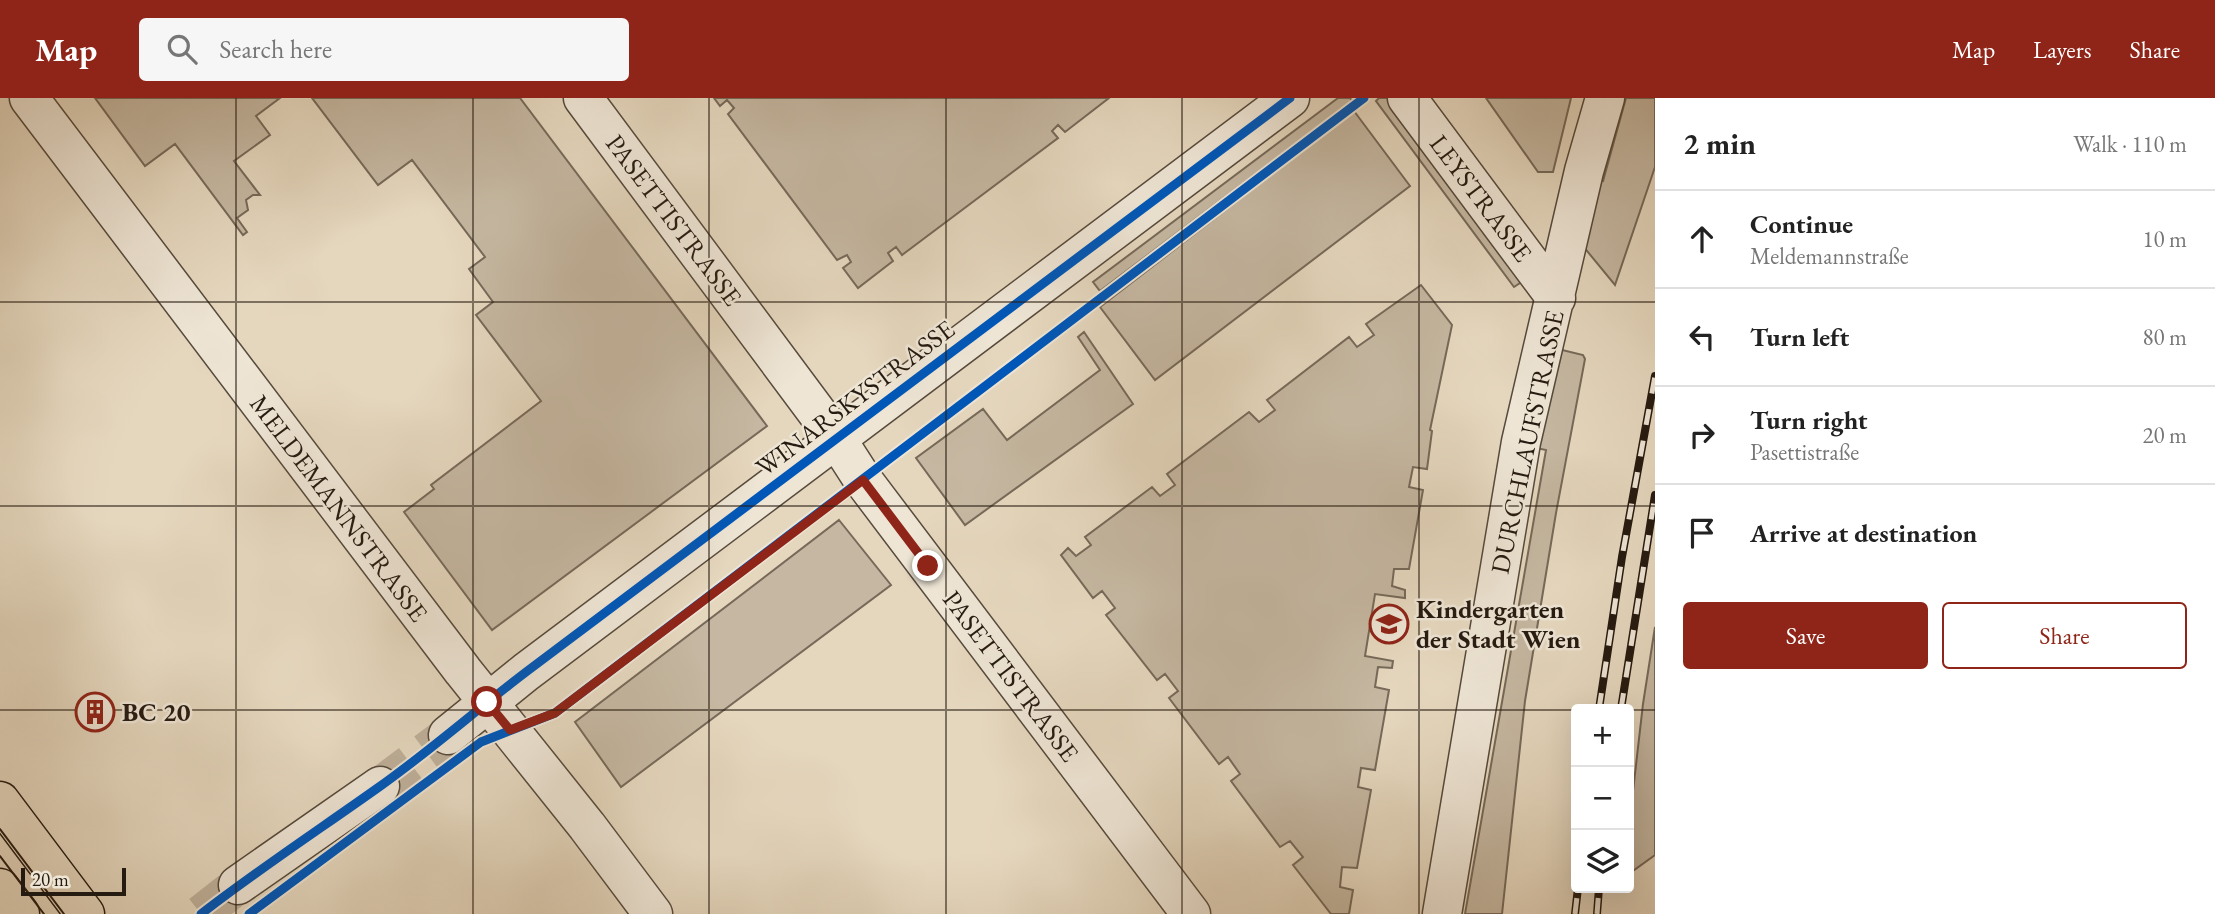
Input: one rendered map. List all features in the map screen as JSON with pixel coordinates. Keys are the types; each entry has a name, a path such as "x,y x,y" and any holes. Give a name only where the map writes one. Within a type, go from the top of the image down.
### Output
{"main road":[{"path":"0,801 85,914"},
{"path":"0,888 20,914"}],"street":[{"name":"MELDEMANNSTRASSE","path":"29,98 487,702 587,825 653,914"},
{"name":"PASETTISTRASSE","path":"583,98 836,438 863,480 1191,914"},
{"name":"WINARSKYSTRASSE","path":"448,736 487,702 1290,98"},
{"name":"LEYSTRASSE","path":"1407,98 1556,298"},
{"name":"DURCHLAUFSTRASSE","path":"1442,914 1521,442 1584,171 1605,98"},
{"path":"239,885 380,786"}],"shaded area":[{"path":"95,98 280,98 256,116 270,135 234,161 260,195 253,195 246,200 248,210 237,218 247,232 243,235 175,144 145,166"},
{"path":"312,98 520,98 767,426 492,630 404,512 434,489 431,485 541,401 476,315 493,302 469,269 485,257 412,160 378,185"},
{"path":"714,98 1109,98 1065,132 1058,125 1052,131 1058,138 902,255 896,247 888,253 893,261 858,288 843,268 851,262 847,255 837,260 728,114 734,108 727,100 720,106"},
{"path":"1338,98 1350,98 1352,101 1100,291 1093,282"},
{"path":"1379,98 1389,98 1526,279 1514,287 1376,101"},
{"path":"1486,98 1571,98 1553,172 1538,172"},
{"path":"1626,98 1655,98 1655,167 1615,285 1578,240 1592,179 1603,181"},
{"path":"1354,111 1410,186 1155,380 1100,307"},
{"path":"1421,285 1452,325 1430,430 1427,469 1413,467 1409,487 1423,490 1409,569 1394,569 1392,586 1405,590 1405,598 1375,594 1365,656 1393,661 1392,668 1378,667 1375,687 1389,690 1375,770 1361,768 1358,787 1371,790 1357,868 1342,867 1340,887 1353,890 1349,914 1331,914 1293,865 1303,857 1290,841 1280,847 1231,781 1240,774 1228,757 1219,764 1169,698 1178,691 1165,674 1157,680 1106,615 1115,608 1102,591 1093,598 1061,555 1068,548 1076,556 1091,545 1085,537 1152,487 1160,496 1175,485 1167,474 1249,412 1259,422 1275,410 1267,400 1349,337 1357,347 1374,335 1366,324"},
{"path":"1084,332 1133,404 965,525 916,458 983,409 1007,440 1100,370 1078,337"},
{"path":"1554,348 1583,355 1585,359 1525,701 1502,914 1465,914 1546,450 1536,448"},
{"path":"839,520 891,585 621,787 575,722"},
{"path":"1655,627 1655,855 1634,870 1634,782"}],"tunnel":[{"path":"380,786 448,735"},
{"path":"201,914 238,885"}],"tram line":[{"path":"0,829 64,914"},
{"path":"0,856 44,914"}],"railway":[{"path":"1600,704 1622,557 1655,376"},
{"path":"1622,704 1655,495"},
{"path":"1575,914 1577,893"},
{"path":"1597,914 1599,893"}],"cycle path":[{"path":"201,914 398,773 526,672 1290,98"},
{"path":"249,914 481,742 555,713 1364,98"}],"place":[{"name":"Kindergarten der Stadt Wien","path":"1389,624"},
{"name":"BC 20","path":"95,712"}],"route":[{"path":"487,702 510,730 555,713 863,480 928,566"}]}
